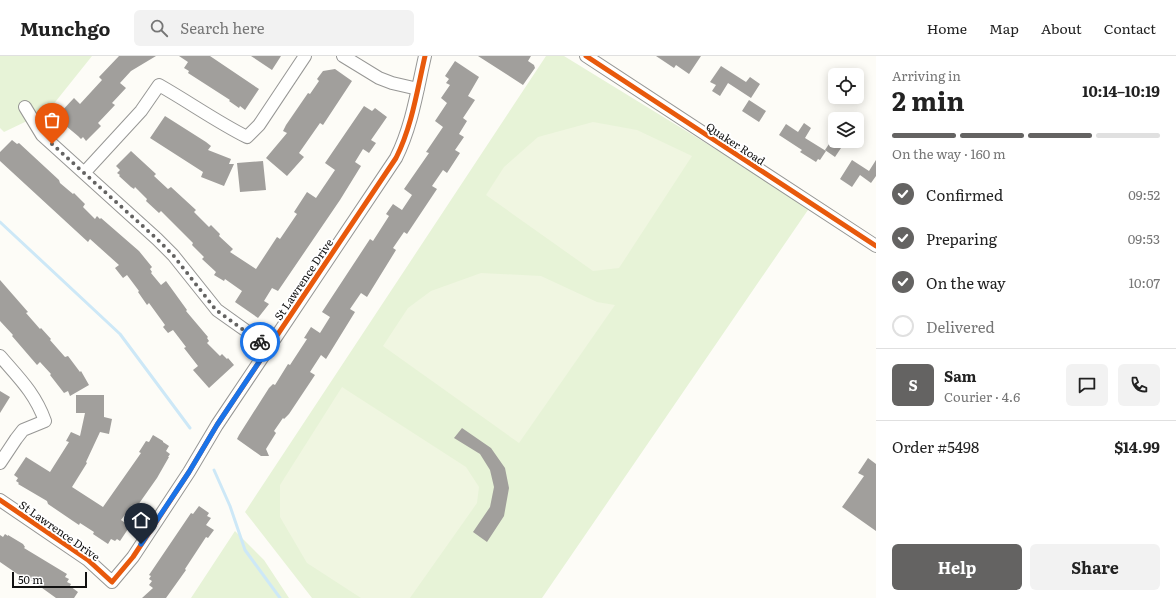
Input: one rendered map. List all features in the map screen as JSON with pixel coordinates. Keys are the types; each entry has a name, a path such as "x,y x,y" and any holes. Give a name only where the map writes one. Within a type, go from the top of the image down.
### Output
{"street":[{"path":"84,173 142,111 159,85 226,127 247,137 259,125 305,56"},
{"path":"344,56 379,78 392,83 418,89"},
{"name":"St Lawrence Drive","path":"0,500 88,560 112,582 133,556 185,479 217,425 396,158 404,143 410,124 425,56"},
{"name":"Quaker Road","path":"586,56 876,246"},
{"path":"25,107 42,135 173,255 216,310 269,347"},
{"path":"0,356 32,392 40,406 45,420 23,430 0,463"}],"green space":[{"path":"0,56 92,56 48,111 4,132 0,128"},
{"path":"546,56 564,56 810,207 542,598 312,598 245,512"},
{"path":"593,122 637,130 692,156 619,268 593,271 486,195 504,167 538,137"},
{"path":"481,273 541,276 597,302 615,305 519,443 383,346 408,308 431,291"},
{"path":"342,387 466,467 479,487 477,503 410,598 361,598 307,563 280,517 280,485"},
{"path":"235,531 264,560 289,598 191,598"}],"building":[{"path":"119,56 156,56 131,71 120,83 126,88 112,103 115,105 98,123 101,126 86,141 83,137 81,139 60,121 63,118 59,114 74,98 80,104 102,80 99,77"},
{"path":"179,56 210,56 259,89 245,110 240,106 239,108 229,101 230,100 188,73 189,71 184,68 188,62"},
{"path":"251,56 281,56 272,70"},
{"path":"478,56 531,56 528,61 534,65 535,68 523,85"},
{"path":"656,56 701,56 689,74 676,65 674,68"},
{"path":"455,61 479,77 468,96 475,100 463,118 467,121 459,134 464,137 455,150 460,153 447,173 443,170 432,186 437,189 407,234 404,232 393,248 396,250 367,297 361,293 350,309 355,312 326,359 321,355 310,372 315,375 289,414 284,419 283,418 274,431 276,433 266,449 269,456 261,456 237,439 269,388 273,384 275,385 288,364 290,365 307,339 304,338 311,327 320,333 330,317 322,312 370,239 373,241 389,216 386,214 393,204 402,210 412,195 404,189 429,153 426,152 443,127 435,121 447,103 441,98 450,85 446,83 449,79 445,76"},
{"path":"721,66 746,82 750,77 760,84 751,98 728,83 720,96 712,91 716,85 710,82"},
{"path":"335,69 352,81 323,125 320,123 299,153 304,157 287,176 266,158 287,133 283,131 286,125 308,93 310,94 319,81 317,79 323,71"},
{"path":"749,100 766,111 759,122 742,111"},
{"path":"364,106 372,111 375,108 387,117 371,140 376,143 369,153 363,149 355,162 361,166 340,200 278,291 272,288 264,301 269,304 258,318 235,302 242,291 225,279 224,281 214,275 216,272 202,259 204,257 192,245 193,243 161,211 159,213 146,201 147,199 135,187 134,189 131,187 117,173 120,170 116,166 131,151 156,174 154,176 168,189 171,187 196,210 194,212 209,227 211,225 220,234 219,236 233,249 230,252 256,269 277,237 280,239 297,214 294,212 307,192 316,198 335,170 325,163"},
{"path":"165,116 206,142 211,146 208,150 231,159 229,164 234,164 224,186 201,177 203,172 150,138"},
{"path":"804,123 811,128 805,138 826,151 820,160 818,159 816,162 800,152 802,150 779,135 786,124 798,132"},
{"path":"12,140 17,144 19,143 59,180 60,183 73,194 74,193 85,204 83,207 95,219 97,216 100,219 101,218 139,251 152,267 150,269 152,272 151,273 161,285 166,281 187,310 186,311 208,337 207,338 209,341 207,343 220,356 222,354 234,365 209,388 193,370 198,366 184,348 186,347 173,330 168,333 163,327 165,325 149,303 147,305 127,275 123,278 115,268 119,265 90,239 88,242 0,161 0,152"},
{"path":"828,146 828,148 841,148 835,157 825,150"},
{"path":"852,160 869,171 876,160 876,176 871,183 860,175 852,187 840,179"},
{"path":"263,161 266,190 240,192 237,163"},
{"path":"0,280 28,312 26,313 40,329 41,328 51,339 50,340 65,357 68,356 80,372 81,371 89,385 70,396 68,391 64,393 50,375 51,374 40,362 37,365 12,336 13,335 0,321"},
{"path":"0,391 10,397 0,413"},
{"path":"76,395 104,395 104,417 112,419 109,434 100,432 86,462 87,463 72,487 103,507 141,453 139,452 146,441 149,442 153,435 169,446 166,451 170,454 169,457 157,478 138,505 137,504 135,507 132,505 121,520 130,526 120,541 117,539 115,541 111,539 108,544 93,534 94,532 80,523 79,525 48,504 47,501 18,484 19,483 16,481 18,478 14,475 26,457 50,472 69,442 66,441 71,432 80,436 85,413 76,413"},
{"path":"462,428 491,448 505,468 509,488 504,516 487,542 473,532 490,507 494,487 490,470 480,454 454,438"},
{"path":"868,458 876,464 876,531 842,507 864,476 858,473"},
{"path":"199,506 209,513 207,516 211,518 206,525 214,530 208,538 206,537 185,569 186,570 166,598 142,598 153,588 149,585 152,581 149,579 151,576 149,575 191,513 193,514"},
{"path":"5,534 23,544 25,547 24,548 67,574 65,577 69,579 67,582 71,584 70,586 78,592 74,598 56,598 31,580 29,582 0,562 0,535 3,537"}],"waterway":[{"path":"0,222 120,334 190,428"},
{"path":"214,470 230,506 245,550 280,598"}],"cycle path":[{"path":"0,500 88,560 112,582 133,557 189,472 217,425 396,158 402,146 410,121 425,56"},
{"path":"586,56 876,246"}],"way so far":[{"path":"52,144 173,255 216,310 260,342"}],"route":[{"path":"141,544 269,347 260,342"}]}
